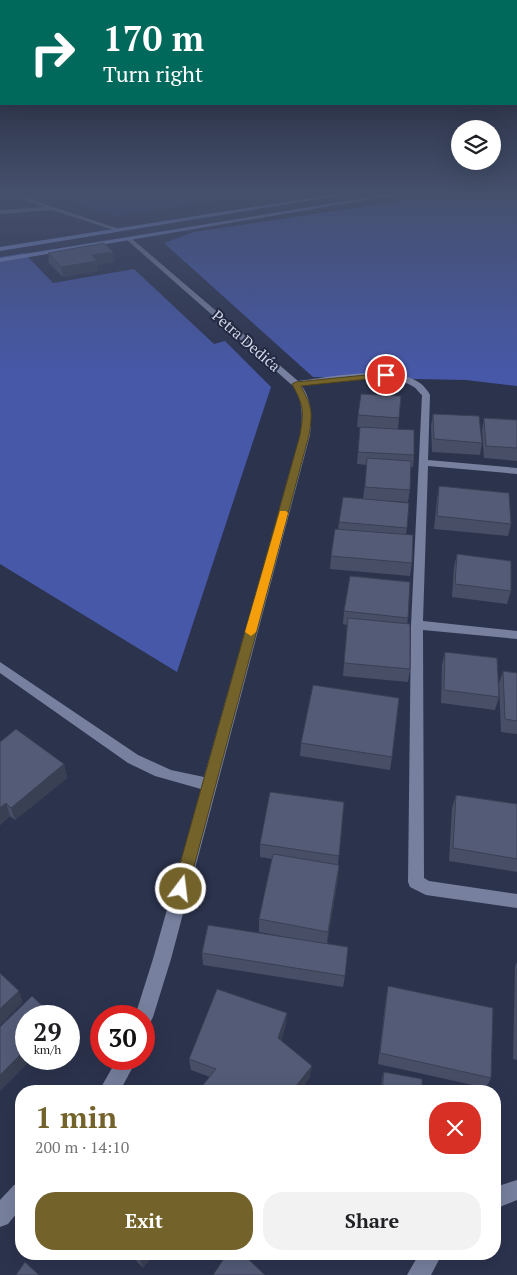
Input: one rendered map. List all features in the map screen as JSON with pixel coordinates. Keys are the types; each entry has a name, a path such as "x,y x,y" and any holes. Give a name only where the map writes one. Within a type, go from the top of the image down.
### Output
{"main road":[{"path":"0,260 40,254"}],"street":[{"name":"Petra Dedića","path":"146,254 296,384 307,405 308,414 305,435 148,1005"},
{"path":"296,384 386,375 416,383 423,389 426,395 417,624 416,882 426,888 517,901"},
{"path":"424,463 517,471"},
{"path":"417,624 517,635"},
{"path":"0,667 140,764 171,776 209,784"},
{"path":"113,1085 121,1070"},
{"path":"501,1196 517,1190"},
{"path":"0,1216 15,1199"},
{"path":"418,1275 428,1260"}],"shaded area":[{"path":"24,254 53,283 134,269 214,344 225,341 271,387 177,672 0,564 0,257"},
{"path":"176,254 517,254 517,386 466,380 313,377"}],"building":[{"path":"48,254 102,254 92,255 97,261 61,267"},
{"path":"361,394 401,396 399,418 358,415"},
{"path":"433,414 479,416 482,443 434,439"},
{"path":"484,418 517,420 517,448 486,446"},
{"path":"360,427 414,430 414,455 358,452"},
{"path":"367,458 411,461 410,490 365,487"},
{"path":"439,486 509,493 511,524 437,516"},
{"path":"343,497 409,503 407,528 339,522"},
{"path":"335,529 413,535 412,563 331,556"},
{"path":"457,554 511,561 511,591 455,584"},
{"path":"350,576 410,582 408,618 344,611"},
{"path":"348,618 410,624 410,669 344,663"},
{"path":"445,652 497,658 499,697 444,690"},
{"path":"503,671 517,673 517,721 505,719"},
{"path":"313,685 399,698 392,757 301,743"},
{"path":"16,729 64,764 11,808 6,803 0,808 0,742"},
{"path":"270,792 344,802 339,856 260,844"},
{"path":"456,795 517,804 517,859 453,848"},
{"path":"273,854 339,865 328,932 259,919"},
{"path":"208,925 348,947 345,976 202,953"},
{"path":"0,973 19,991 0,1009"},
{"path":"388,986 493,1008 491,1078 380,1053"},
{"path":"217,989 287,1013 278,1038 312,1066 297,1085 203,1085 216,1069 189,1059"},
{"path":"32,996 41,1005 23,1005"},
{"path":"15,1012 15,1060 0,1075 0,1027"},
{"path":"384,1072 422,1079 422,1085 383,1085"},
{"path":"223,1260 249,1260 265,1275 213,1275"},
{"path":"25,1262 39,1275 16,1275"}],"slow traffic":[{"path":"251,632 283,513"}],"route":[{"path":"181,889 305,435 308,414 307,405 296,384 386,375"}]}
